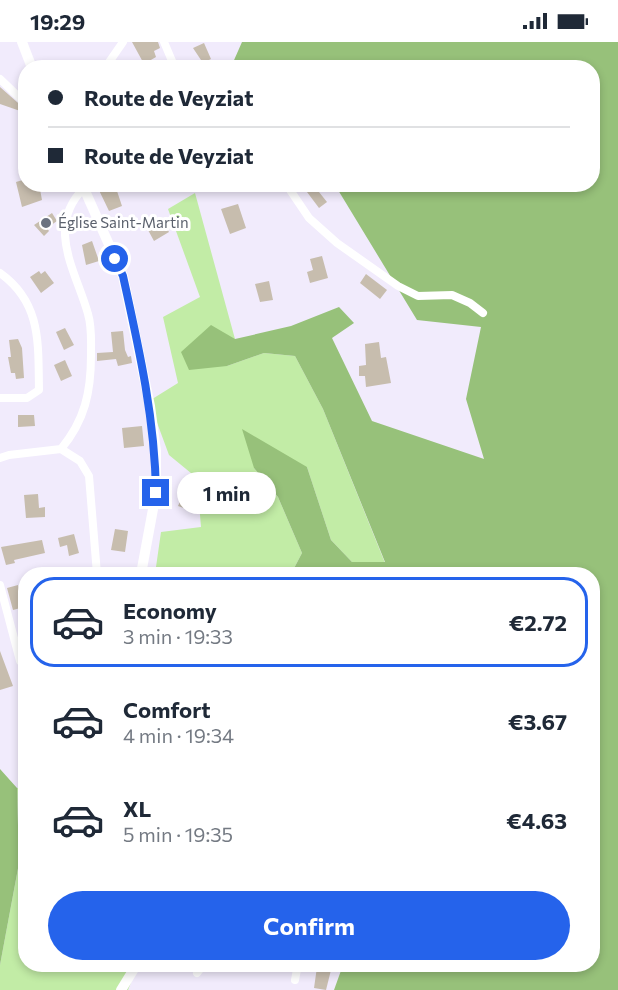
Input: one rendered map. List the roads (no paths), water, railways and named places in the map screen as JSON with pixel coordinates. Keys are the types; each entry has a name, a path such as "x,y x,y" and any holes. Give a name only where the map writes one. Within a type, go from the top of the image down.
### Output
{"street":[{"path":"22,42 29,60"},
{"path":"111,60 123,42"},
{"path":"164,42 172,60"},
{"path":"0,79 18,96"},
{"path":"61,449 75,432 85,410 91,384 91,331 88,314 66,252 64,235 74,199 79,192"},
{"path":"86,192 123,276 150,406 156,451 156,493 142,567"},
{"path":"291,192 309,218 337,243 398,286 418,296 452,295 483,313"},
{"path":"0,273 12,283 35,319 38,331 39,390 27,398 0,398"},
{"path":"0,458 61,449 80,461 89,476 96,567"},
{"path":"0,585 18,653"},
{"path":"121,990 132,972"},
{"path":"295,980 296,972"}],"place":[{"name":"Église Saint-Martin","path":"46,223"}]}
